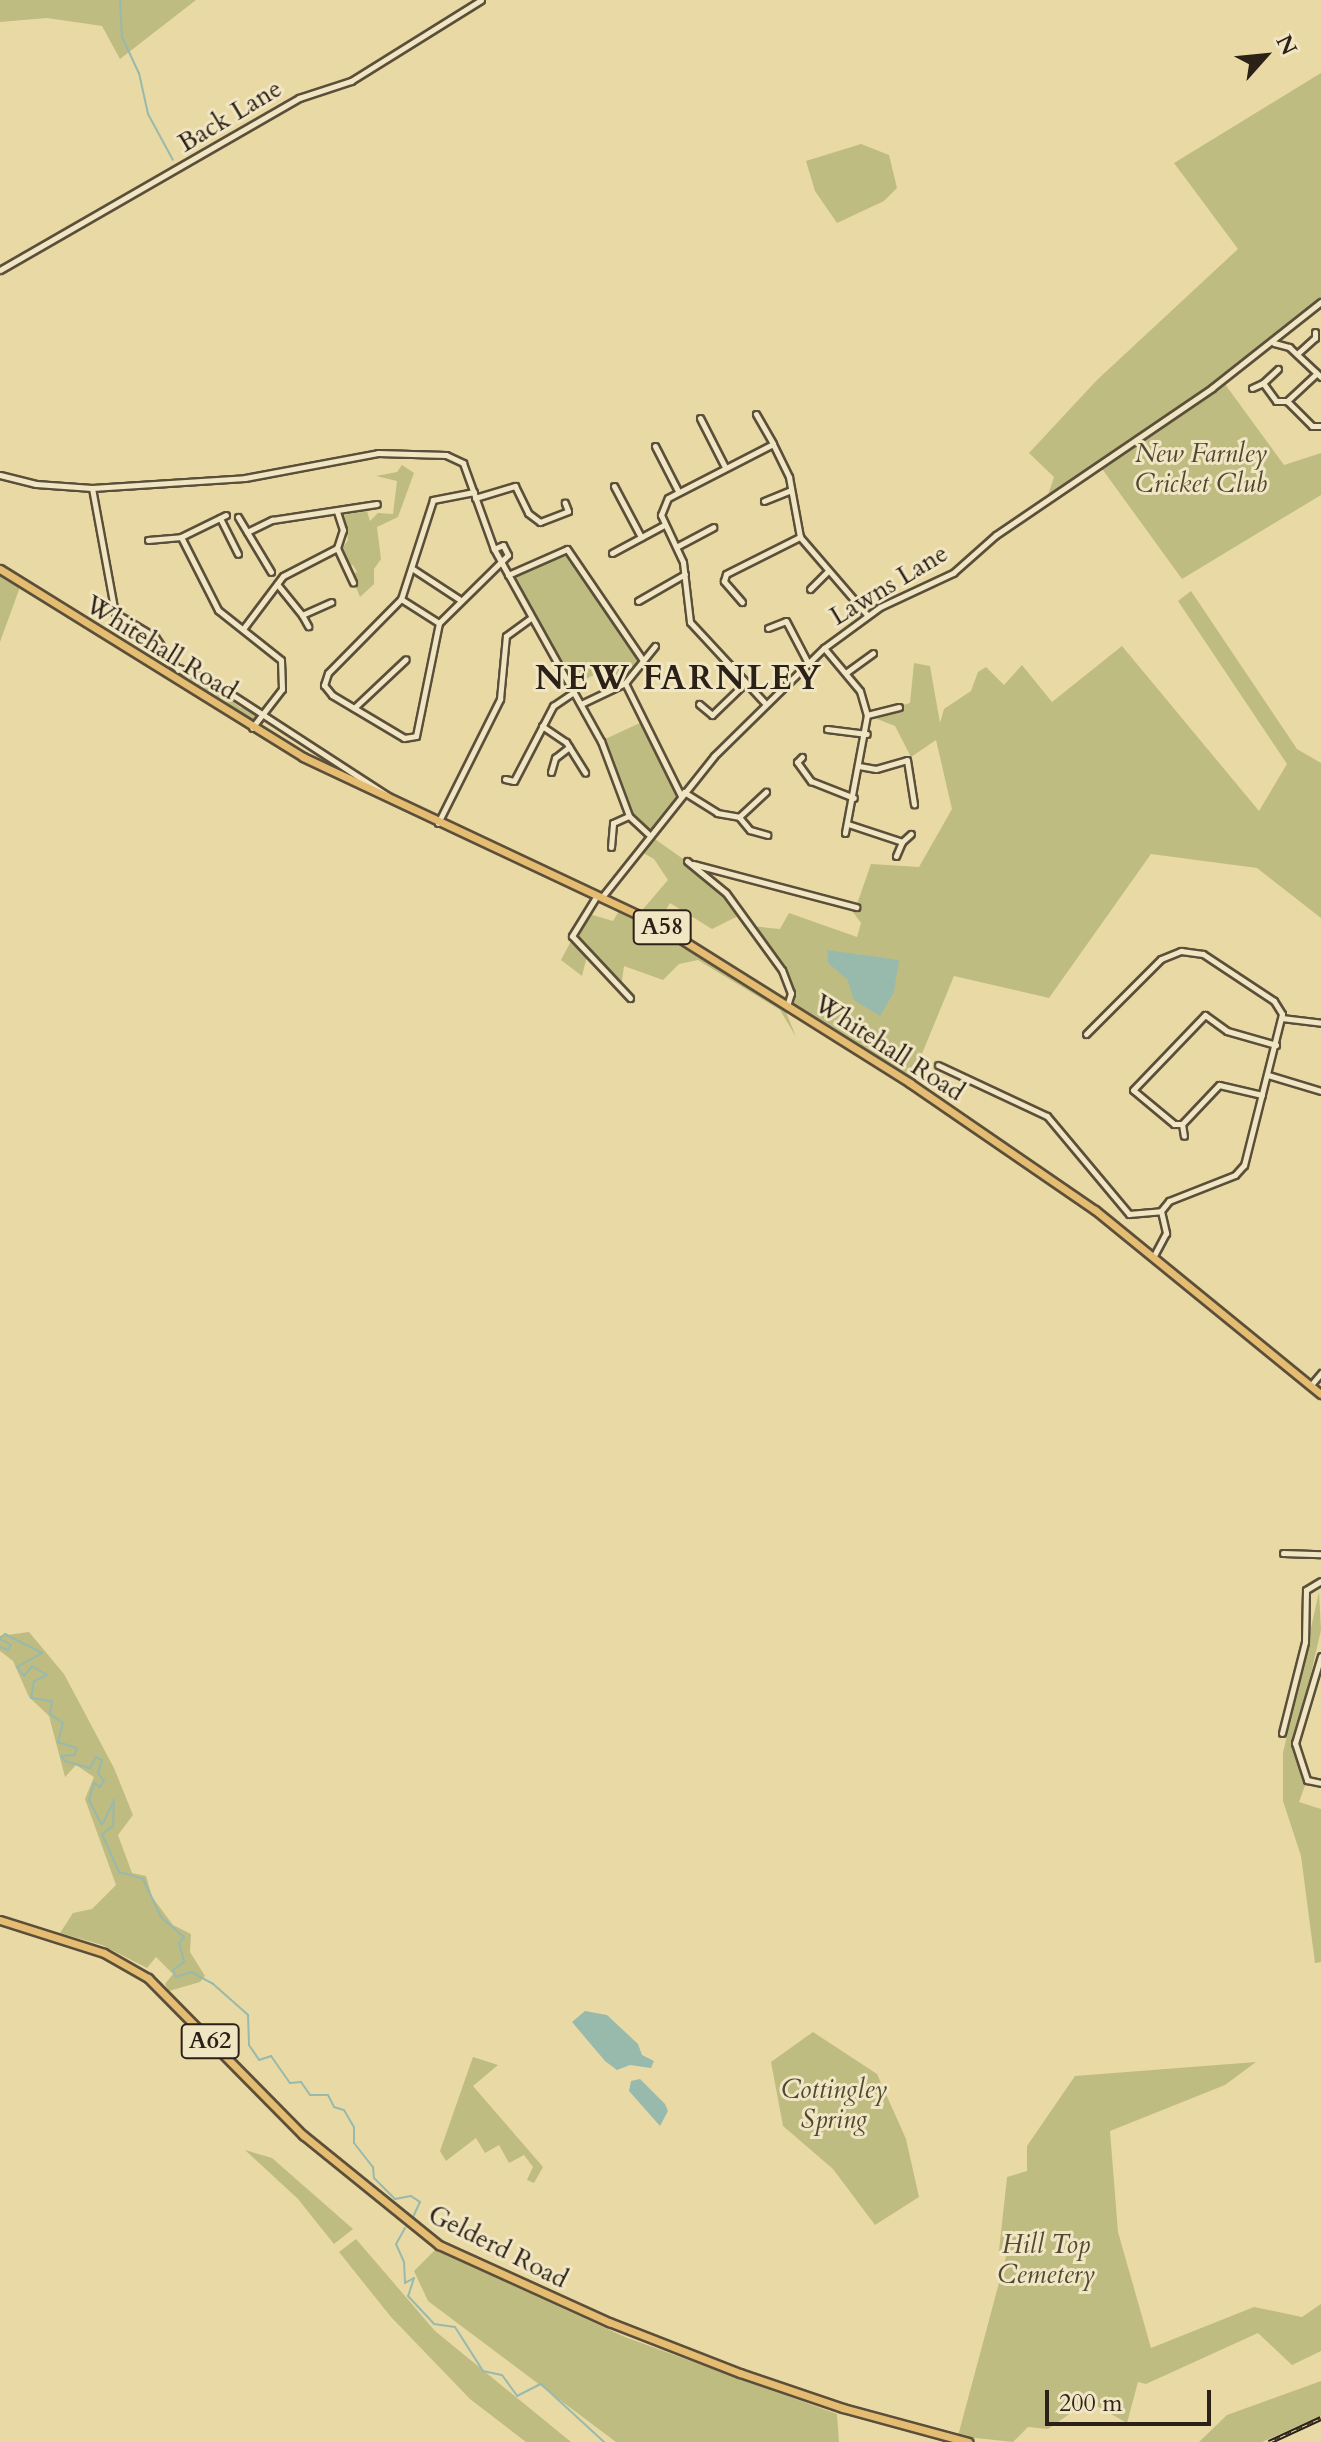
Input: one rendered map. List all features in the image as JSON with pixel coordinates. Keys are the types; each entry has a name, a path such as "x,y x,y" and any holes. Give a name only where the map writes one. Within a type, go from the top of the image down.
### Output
{"main road":[{"name":"Whitehall Road","path":"0,569 251,728 303,757 652,921 787,1006 1095,1210 1321,1394"},
{"name":"Gelderd Road","path":"0,1920 104,1953 148,1978 303,2135 439,2245 609,2322 753,2377 902,2426 968,2442"}],"street":[{"name":"Back Lane","path":"0,270 299,98 351,81 481,0"},
{"name":"Lawns Lane","path":"630,998 572,936 648,834 764,702 824,648 867,615 953,573 1004,529 1273,343 1321,302"},
{"path":"1297,354 1317,337"},
{"path":"1263,383 1276,401 1287,401 1318,376 1297,354 1273,343"},
{"path":"1252,388 1263,383 1278,369"},
{"path":"1287,401 1312,426 1321,426"},
{"path":"756,414 789,477 789,491 800,537 867,615"},
{"path":"700,418 725,467"},
{"path":"764,702 690,622 685,574 678,546 664,525 662,506 678,491 773,444"},
{"path":"655,446 678,491"},
{"path":"0,475 36,484 92,488 245,478 378,453 446,455 463,463 494,549 601,741 629,816 648,834"},
{"path":"494,549 503,545 508,555 499,559 439,623 418,733 409,739 354,708 324,685 328,673 401,599 433,500 515,486 528,513 540,522 568,511 565,503"},
{"path":"614,486 641,537"},
{"path":"92,488 115,613 155,637 179,668 173,679"},
{"path":"764,501 789,491"},
{"path":"247,532 272,520 377,504"},
{"path":"243,629 277,584 337,548 343,530 337,511"},
{"path":"148,540 181,537 223,516 238,554"},
{"path":"238,517 271,572"},
{"path":"612,553 664,525"},
{"path":"678,546 713,527"},
{"path":"181,537 211,601 274,652 284,671 282,689 251,728"},
{"path":"742,602 724,581 726,574 800,537"},
{"path":"337,548 353,583"},
{"path":"508,575 567,549 642,659"},
{"path":"413,569 459,599"},
{"path":"810,589 828,571"},
{"path":"638,601 685,574"},
{"path":"277,584 308,626"},
{"path":"320,599 323,605"},
{"path":"401,599 439,623"},
{"path":"302,615 331,602"},
{"path":"786,612 786,621 808,663"},
{"path":"438,823 500,699 506,636 531,618"},
{"path":"768,628 786,621"},
{"path":"581,704 625,683 655,646"},
{"path":"824,648 847,672 867,715 867,734 845,833"},
{"path":"847,672 872,654 875,661"},
{"path":"354,708 406,659"},
{"name":"Whitehall Road","path":"179,668 208,679 381,788 394,802"},
{"path":"625,683 682,794 717,813 739,817 750,830 767,835"},
{"path":"699,704 712,715 745,683"},
{"path":"505,779 514,781 553,706 574,692"},
{"path":"867,715 899,707"},
{"path":"542,726 569,747 585,772"},
{"path":"827,729 867,734"},
{"path":"303,757 309,745"},
{"path":"551,772 555,758 569,747"},
{"path":"859,766 876,769 907,760 914,804"},
{"path":"797,761 811,781 854,798"},
{"path":"739,817 766,792"},
{"path":"611,847 613,823 629,816"},
{"path":"848,824 902,842"},
{"path":"896,856 902,842 911,834"},
{"path":"787,1006 791,993 782,970 726,893 690,862 775,888 856,907"},
{"path":"938,1065 1047,1116 1129,1214 1161,1211 1169,1201 1235,1175 1244,1165 1282,1018 1274,1001 1215,961 1193,950 1181,951 1161,959 1086,1034"},
{"path":"1262,1095 1219,1085 1182,1124 1174,1124 1133,1090 1205,1015 1227,1031 1276,1045"},
{"path":"1282,1018 1321,1023"},
{"path":"1268,1075 1321,1091"},
{"path":"1182,1124 1184,1136"},
{"path":"1153,1258 1166,1233 1161,1211"},
{"path":"1310,1386 1321,1373"},
{"path":"1283,1553 1321,1554"},
{"path":"1282,1733 1305,1642 1306,1590 1321,1581"},
{"path":"1321,1656 1295,1743 1307,1780 1321,1783"}],"green space":[{"path":"0,0 196,0 120,59 102,26 47,18 0,22"},
{"name":"New Farnley Cricket Club","path":"1321,73 1321,302 1222,380 1284,465 1321,453 1321,495 1182,579 1100,466 1046,501 1054,477 1029,453 1097,380 1238,249 1174,163"},
{"path":"861,144 889,155 897,188 884,201 837,223 815,191 806,161"},
{"path":"402,465 414,473 398,517 377,527 381,559 374,569 374,584 360,597 351,575 357,572 353,565 348,567 341,550 348,540 344,515 367,511 370,521 378,513 393,514 397,481 376,476 397,472"},
{"path":"567,549 642,659 625,683 618,674 607,679 611,690 604,693 594,675 571,686 508,575"},
{"path":"0,574 20,587 0,642"},
{"path":"1191,591 1297,749 1321,763 1321,918 1257,868 1151,854 1049,998 954,976 912,1078 788,1000 782,970 751,926 780,929 789,913 857,937 861,923 850,908 856,907 871,864 919,867 952,809 936,740 911,757 895,726 867,715 910,703 914,663 930,666 940,723 944,709 971,691 978,672 986,667 1004,685 1022,665 1052,702 1122,646 1259,811 1287,764 1178,601"},
{"path":"182,672 207,681 241,708 244,705 255,712 256,720 253,723 208,695 179,675"},
{"path":"642,722 681,796 648,834 629,816 601,741"},
{"path":"648,834 707,876 742,914 712,929 670,903 657,924 638,915 668,880 654,859 636,849"},
{"path":"619,911 784,1007 796,1037 780,1010 698,960 679,964 663,980 624,966 621,988 587,956 582,976 561,960 586,913 613,921"},
{"path":"1319,1592 1321,1630 1295,1743 1307,1780 1299,1802 1321,1809 1321,1962 1315,1963 1301,1856 1283,1801 1283,1753"},
{"path":"29,1632 64,1674 114,1768 133,1815 118,1835 132,1873 146,1876 152,1897 173,1925 191,1934 190,1952 205,1976 200,1982 169,1991 165,1984 173,1974 156,1957 147,1968 102,1945 60,1933 73,1913 92,1909 116,1885 85,1799 94,1777 76,1765 65,1777 49,1716 29,1697 13,1661 0,1651 0,1636"},
{"name":"Cottingley Spring","path":"813,2032 877,2074 906,2139 919,2197 875,2225 833,2169 783,2126 771,2062"},
{"path":"473,2057 498,2065 473,2086 543,2167 534,2183 527,2180 533,2167 524,2155 509,2163 499,2145 485,2153 476,2138 446,2161 440,2151"},
{"name":"Hill Top Cemetery","path":"1256,2062 1225,2085 1110,2131 1118,2232 1151,2348 1254,2307 1302,2317 1321,2304 1321,2351 1292,2365 1258,2333 1146,2384 1138,2382 1127,2423 1088,2401 1048,2429 1028,2427 1013,2442 958,2436 1007,2253 999,2251 1007,2177 1027,2171 1027,2146 1075,2076"},
{"path":"245,2150 272,2158 353,2229 334,2244 298,2199"},
{"path":"356,2239 435,2331 571,2442 526,2442 470,2399 391,2317 339,2252"},
{"path":"435,2250 625,2337 837,2414 839,2442 616,2442 428,2301 414,2271"},
{"path":"1321,2381 1321,2416 1262,2442 1199,2442 1227,2415"}],"shaded area":[{"path":"827,950 899,960 894,992 880,1016 854,1000 847,979 828,963"},
{"path":"585,2011 607,2015 638,2044 642,2055 654,2061 651,2068 630,2065 617,2070 605,2061 572,2022"},
{"path":"640,2079 668,2111 660,2126 629,2091 631,2081"}],"waterway":[{"path":"120,0 122,37 139,73 148,114 173,160"},
{"path":"0,1638 5,1634 42,1653 17,1667 24,1676 32,1666 47,1675 34,1681 31,1698 52,1701 50,1714 63,1723 58,1742 77,1748 75,1755 61,1756 65,1761 90,1768 96,1757 102,1760 98,1773 104,1781 100,1787 94,1783 89,1800 102,1825 114,1800 113,1826 102,1834 119,1872 143,1879 161,1917 184,1937 179,1943 184,1962 173,1970 176,1977 191,1972 212,1983 248,2015 249,2045 259,2060 271,2056 290,2083 301,2082 310,2095 328,2095 334,2107 344,2110 354,2127 354,2143 373,2167 374,2178 395,2199 411,2196 420,2202 412,2219"},
{"path":"0,1639 11,1645 8,1650 0,1647"},
{"path":"405,2228 396,2244 404,2262 405,2283 414,2278 408,2296 434,2324 455,2327 483,2371 502,2375 517,2396 541,2384 604,2442"}],"railway":[{"path":"1269,2442 1321,2418"}],"district":[{"name":"NEW FARNLEY","path":"679,679"}]}
